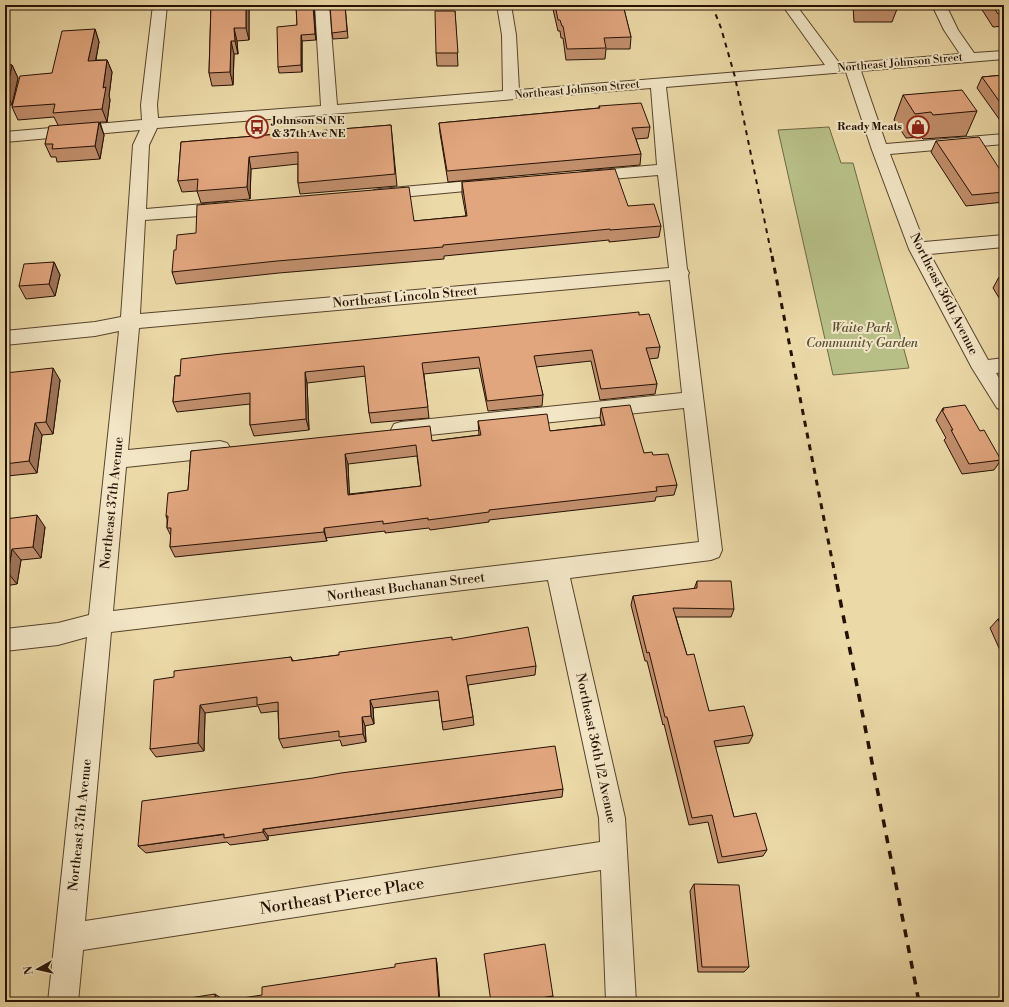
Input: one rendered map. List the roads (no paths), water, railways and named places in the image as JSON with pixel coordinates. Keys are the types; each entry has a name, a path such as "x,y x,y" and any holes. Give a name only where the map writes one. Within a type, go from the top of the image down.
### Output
{"street":[{"name":"Northeast 37th Avenue","path":"63,1002 130,322 138,215 141,145 150,125 149,104 160,5"},
{"path":"322,5 329,110"},
{"path":"504,5 509,35 511,95"},
{"name":"Northeast 36th Avenue","path":"792,5 792,9 844,68 880,150 918,249 982,368 1004,403"},
{"path":"939,5 951,30 969,57"},
{"name":"Northeast Johnson Street","path":"5,137 150,125 180,120 329,110 1004,54"},
{"path":"380,432 694,399 680,273 666,169 658,83"},
{"path":"880,150 1004,139"},
{"path":"571,178 666,169"},
{"path":"365,196 508,183"},
{"path":"138,215 246,206"},
{"path":"918,249 1004,241"},
{"name":"Northeast Lincoln Street","path":"5,338 95,329 130,322 680,273"},
{"path":"982,368 1004,365"},
{"name":"Northeast Buchanan Street","path":"5,640 58,634 100,623 711,550 694,399"},
{"path":"117,460 239,447"},
{"name":"Northeast 36th 1/2 Avenue","path":"557,569 612,818 621,1002"},
{"name":"Northeast Pierce Place","path":"69,938 614,854"}],"railway":[{"path":"712,5 721,28 735,77 772,257"},
{"path":"772,256 837,585"},
{"path":"837,584 919,1002"}],"place":[{"name":"Johnson St NE & 37th Ave NE","path":"257,127"},
{"name":"Ready Meats","path":"918,127"}],"park label":[{"name":"Waite Park Community Garden","path":"862,336"}]}
